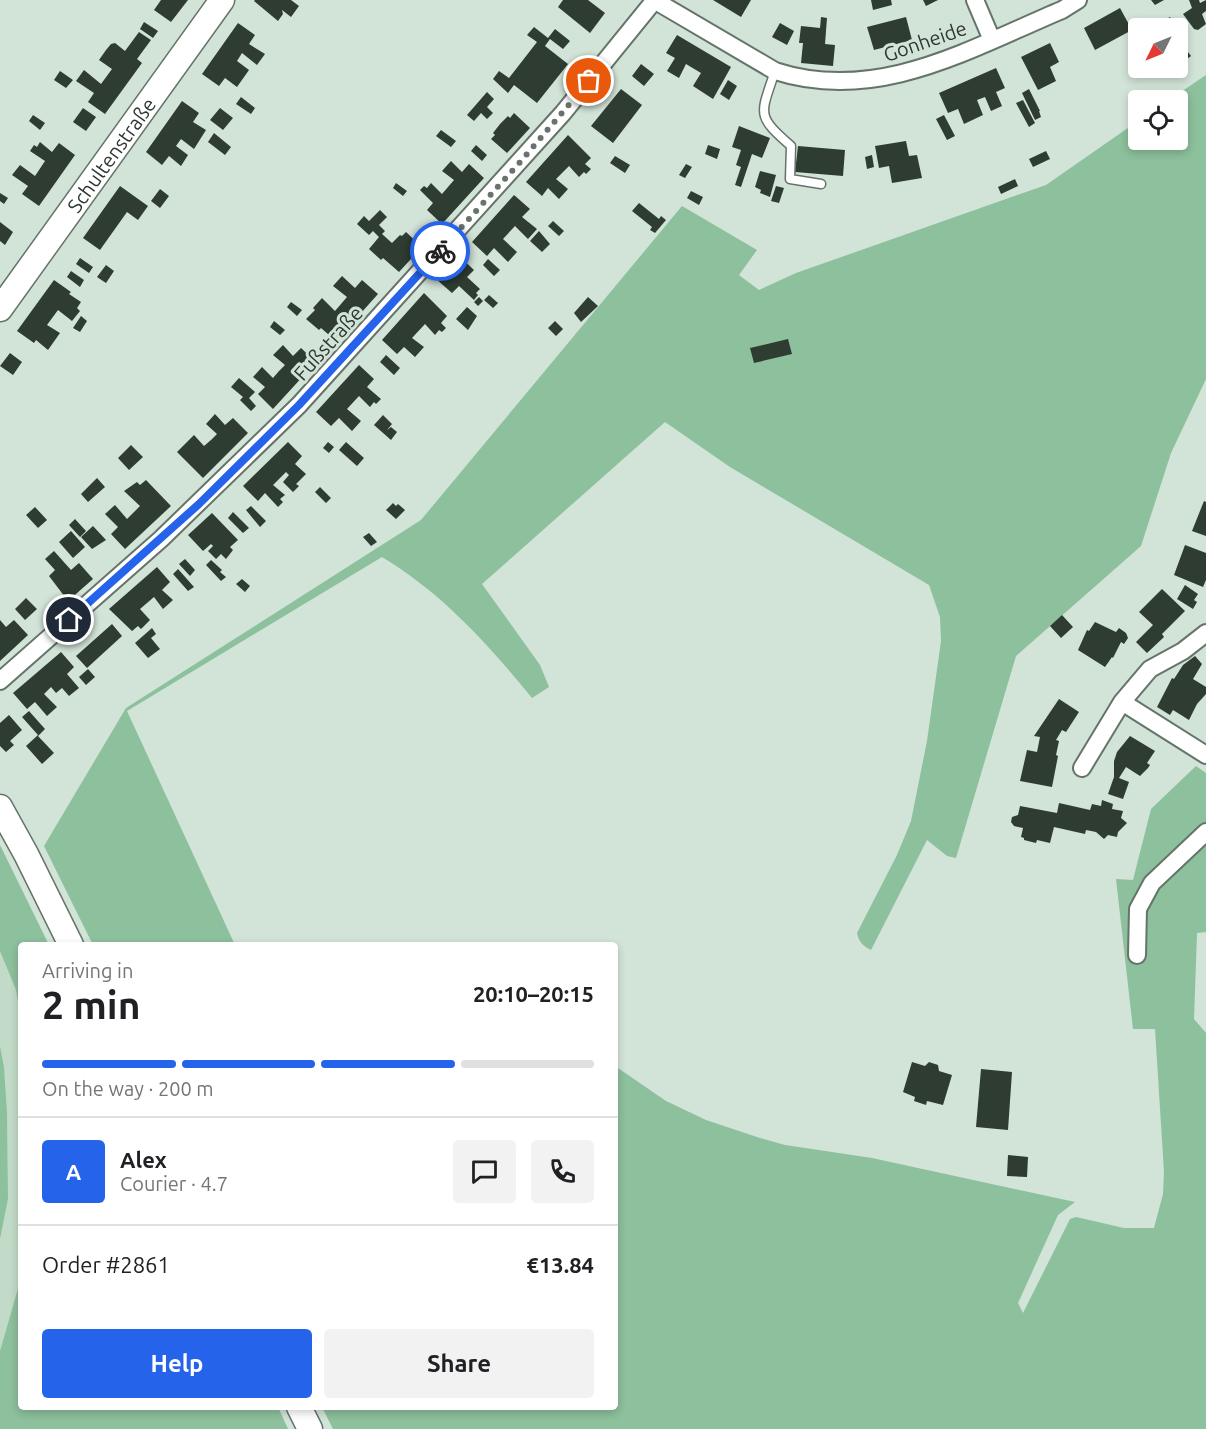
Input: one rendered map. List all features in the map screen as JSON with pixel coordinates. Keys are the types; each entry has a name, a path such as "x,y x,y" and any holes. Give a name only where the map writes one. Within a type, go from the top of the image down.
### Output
{"main road":[{"name":"Schultenstraße","path":"0,309 222,0"},
{"path":"0,807 70,942"},
{"path":"300,1410 310,1429"}],"street":[{"name":"Gonheide","path":"654,0 775,71 802,79 829,83 885,78 930,66 1062,10 1078,0"},
{"name":"Fußstraße","path":"0,681 161,539 299,405 556,122 654,0"},
{"path":"975,0 986,42"},
{"path":"1082,768 1122,702 1150,669 1183,651 1206,633"},
{"path":"1122,702 1206,755"},
{"path":"1137,955 1138,909 1152,883 1206,831"}],"lane":[{"path":"775,71 765,102 764,116 767,124 791,146 790,178 821,184"}],"shaded area":[{"path":"0,951 16,990 18,1001 18,1288 0,1351 0,1239 8,1199 7,1112 0,1046"}],"green space":[{"path":"1206,75 1206,379 1171,453 1141,546 1016,656 956,858 947,856 927,840 871,950 862,943 857,933 897,855 911,821 927,741 941,641 940,617 929,585 730,467 665,422 482,584 540,665 549,687 532,698 481,639 444,603 404,571 382,557 127,711 234,942 92,942 44,846 126,708 421,520 682,206 757,250 739,275 759,290 796,273 1046,185 1128,128 1128,150 1188,150 1188,90 1184,90"},
{"path":"1196,766 1206,773 1206,932 1197,933 1194,1019 1206,1033 1206,1429 333,1429 324,1410 618,1410 618,1068 666,1101 706,1120 760,1138 785,1145 872,1158 1075,1202 1058,1215 1018,1303 1023,1313 1070,1219 1076,1217 1124,1228 1154,1228 1163,1194 1164,1172 1155,1029 1133,1029 1116,879 1133,880 1151,809"},
{"path":"0,845 48,942 18,942 18,1001 16,990 0,951"},
{"path":"0,1046 7,1112 8,1199 0,1239"},
{"path":"18,1288 18,1410 279,1410 288,1429 0,1429 0,1351"}],"building":[{"path":"161,0 188,0 171,22 154,10"},
{"path":"255,0 291,0 299,6 291,17 282,10 283,14 278,21"},
{"path":"563,0 588,0 605,13 590,33 558,7"},
{"path":"713,0 751,0 741,17"},
{"path":"871,0 891,0 892,5 873,10"},
{"path":"923,0 938,0 926,6"},
{"path":"1151,0 1164,0 1155,5"},
{"path":"1189,0 1199,0 1200,3 1206,0 1206,11 1202,14 1206,24 1198,30 1194,29 1183,14 1192,8"},
{"path":"1120,8 1128,23 1128,32 1095,50 1084,28"},
{"path":"821,17 827,18 825,44 835,45 833,66 801,63 803,43 799,43 801,26 820,28"},
{"path":"906,17 912,40 874,50 867,27"},
{"path":"144,22 158,31 153,38 140,29"},
{"path":"238,23 255,35 249,44 265,54 257,65 242,53 237,61 249,70 237,87 225,78 219,86 202,74"},
{"path":"780,23 794,31 787,45 772,37"},
{"path":"534,27 548,38 555,29 570,41 563,49 550,39 545,46 568,64 537,103 514,85 508,93 493,79 499,71 509,78 537,42 527,35"},
{"path":"139,32 151,40 137,59 142,63 105,114 88,102 94,93 76,81 84,70 101,84 112,69 99,60 106,50 115,43 125,51"},
{"path":"677,35 731,67 713,99 693,86 701,73 686,64 679,78 667,71 675,58 666,53"},
{"path":"1050,43 1059,62 1050,67 1056,81 1038,90 1021,57"},
{"path":"641,64 654,74 644,86 632,76"},
{"path":"996,68 1005,88 996,92 1002,106 991,111 985,97 977,100 983,115 964,124 958,109 948,113 939,93"},
{"path":"60,71 73,80 66,88 54,80"},
{"path":"728,80 737,86 729,100 720,94"},
{"path":"621,89 642,105 613,143 591,126"},
{"path":"1029,89 1040,111 1041,117 1035,120 1022,93"},
{"path":"487,92 494,99 487,107 493,113 487,119 481,113 474,121 467,115"},
{"path":"241,97 255,108 251,114 236,104"},
{"path":"1023,100 1035,123 1029,127 1016,103"},
{"path":"182,101 199,113 193,122 206,130 194,149 181,139 176,146 188,155 181,166 169,156 162,165 146,152"},
{"path":"83,108 96,117 86,131 73,122"},
{"path":"220,108 233,118 223,130 210,120"},
{"path":"514,113 530,128 507,153 491,139 500,124"},
{"path":"33,115 45,123 40,130 29,121"},
{"path":"944,115 955,136 947,140 936,119"},
{"path":"739,126 770,138 762,158 752,154 741,187 735,185 741,167 736,165 741,150 732,147"},
{"path":"441,130 456,141 451,147 436,136"},
{"path":"214,133 231,147 225,155 208,142"},
{"path":"568,135 591,158 585,164 591,169 579,177 569,166 556,179 568,189 559,199 548,188 542,196 526,182"},
{"path":"906,141 909,156 917,155 922,178 892,183 889,166 879,168 875,146"},
{"path":"40,142 52,152 59,143 75,155 39,206 22,194 28,186 12,175 20,165 35,176 45,161 30,151"},
{"path":"476,145 487,155 482,161 471,151"},
{"path":"708,145 720,149 717,159 705,154"},
{"path":"798,146 845,150 843,176 795,172"},
{"path":"1046,151 1050,159 1033,167 1029,159"},
{"path":"872,155 874,167 867,169 865,157"},
{"path":"615,156 630,165 625,173 610,163"},
{"path":"451,161 462,172 469,164 484,178 442,224 427,210 433,203 420,190 424,186 427,188 431,183 442,194 454,180 442,171"},
{"path":"686,164 692,167 685,178 679,175"},
{"path":"760,171 776,175 770,197 760,193 761,190 755,187"},
{"path":"1015,179 1018,186 1001,194 998,187"},
{"path":"396,183 407,191 403,196 393,188"},
{"path":"120,186 148,206 138,220 127,212 100,250 83,238"},
{"path":"776,186 784,188 779,203 771,201"},
{"path":"160,189 169,196 160,208 151,201"},
{"path":"691,191 703,197 699,205 687,198"},
{"path":"0,193 8,198 4,204 0,201"},
{"path":"514,195 530,209 522,217 537,229 528,239 515,226 503,239 517,252 508,262 494,248 487,256 472,242"},
{"path":"639,203 659,219 661,216 666,220 655,233 650,230 652,227 632,211"},
{"path":"380,210 387,217 379,225 385,231 382,234 392,243 406,232 422,247 399,272 369,249 379,237 373,231 369,235 357,224 364,216 369,221"},
{"path":"553,221 564,231 559,236 548,226"},
{"path":"0,222 13,232 5,245 0,241"},
{"path":"539,231 550,244 542,252 530,241"},
{"path":"458,255 474,270 467,277 480,289 474,300 459,286 452,293 436,279"},
{"path":"80,258 93,267 89,273 76,264"},
{"path":"488,259 500,270 494,276 483,265"},
{"path":"106,265 114,271 106,283 97,277"},
{"path":"71,271 84,280 80,287 67,277"},
{"path":"342,276 355,288 362,280 378,294 336,341 306,319 322,298 335,311 347,297 333,286"},
{"path":"54,280 81,302 77,308 80,311 72,321 58,310 47,325 60,333 48,350 36,340 34,343 17,331"},
{"path":"424,293 447,316 441,323 446,328 442,332 439,330 435,335 425,324 412,338 424,347 415,357 404,347 397,354 382,340"},
{"path":"489,295 498,303 493,308 484,300"},
{"path":"479,297 483,301 478,306 474,302"},
{"path":"588,297 598,306 581,322 574,313"},
{"path":"291,302 302,310 297,316 287,307"},
{"path":"467,307 477,316 468,330 456,319"},
{"path":"81,316 87,321 80,332 73,328"},
{"path":"274,321 285,330 280,335 270,327"},
{"path":"555,321 563,329 556,336 548,328"},
{"path":"788,339 792,354 754,363 750,348"},
{"path":"283,345 293,356 301,348 316,362 273,409 258,394 265,387 253,377 262,367 273,378 285,365 273,355"},
{"path":"10,353 22,362 13,375 0,366"},
{"path":"386,355 400,368 394,375 380,362"},
{"path":"359,365 374,379 367,387 381,399 370,407 359,396 347,409 361,421 352,431 339,418 331,426 316,412"},
{"path":"239,378 255,392 249,398 256,406 251,411 240,400 243,397 231,387"},
{"path":"215,414 225,425 233,418 248,433 203,478 177,452 194,435 204,446 217,434 206,424"},
{"path":"383,415 392,424 387,430 391,427 397,432 391,440 374,425"},
{"path":"288,442 302,456 295,464 306,474 296,484 299,486 293,492 283,482 289,475 286,472 273,485 285,495 280,499 283,502 278,507 265,493 258,501 243,486"},
{"path":"328,442 334,447 329,453 323,448"},
{"path":"346,442 364,458 357,466 339,450"},
{"path":"131,445 143,457 129,470 118,458"},
{"path":"97,478 105,487 88,502 81,494"},
{"path":"146,480 171,506 125,549 111,534 118,527 105,514 115,505 127,519 140,506 124,491 137,482 140,485"},
{"path":"320,487 331,498 326,503 315,492"},
{"path":"1204,501 1206,502 1206,536 1192,531"},
{"path":"393,503 405,510 396,519 386,510"},
{"path":"251,506 266,521 260,527 246,510"},
{"path":"35,507 47,520 38,528 26,515"},
{"path":"233,512 249,528 243,533 228,518"},
{"path":"212,513 238,540 230,547 233,550 226,559 221,554 216,559 208,551 213,546 211,544 203,551 188,535"},
{"path":"75,519 86,531 80,537 69,525"},
{"path":"93,526 106,540 92,549 81,537"},
{"path":"71,531 85,547 73,558 59,542"},
{"path":"369,533 377,542 371,546 363,537"},
{"path":"1185,545 1206,553 1206,580 1203,587 1174,575"},
{"path":"54,551 71,570 79,563 93,579 68,601 49,576 55,570 45,559"},
{"path":"185,559 195,570 190,576 179,564"},
{"path":"211,560 226,577 221,581 206,565"},
{"path":"157,567 170,582 162,590 173,600 163,609 154,597 140,609 150,620 141,629 138,626 132,631 109,609"},
{"path":"178,569 194,587 188,591 173,574"},
{"path":"242,579 250,586 245,592 236,584"},
{"path":"1185,585 1198,594 1194,600 1197,602 1193,609 1177,599"},
{"path":"1162,589 1185,611 1162,634 1164,637 1147,653 1136,642 1153,625 1139,612"},
{"path":"26,598 37,609 25,620 15,609"},
{"path":"1062,615 1073,627 1061,638 1050,626"},
{"path":"0,620 6,627 14,620 28,635 0,661"},
{"path":"1095,622 1116,632 1119,628 1126,633 1128,638 1124,644 1121,642 1113,658 1105,667 1078,650 1087,630 1089,631"},
{"path":"112,624 122,636 87,668 76,656"},
{"path":"152,628 156,634 151,638 160,649 148,658 135,643"},
{"path":"61,652 74,667 67,674 79,688 69,696 62,688 56,693 51,687 44,694 57,707 47,716 35,702 27,709 13,693"},
{"path":"1195,656 1202,664 1193,679 1206,687 1206,694 1197,704 1189,720 1173,710 1170,715 1157,707 1172,678 1174,679 1183,665"},
{"path":"88,669 95,677 86,685 79,677"},
{"path":"1059,699 1079,712 1066,732 1062,730 1056,740 1059,741 1056,755 1058,756 1052,787 1020,781 1027,750 1037,752 1040,737 1034,736"},
{"path":"29,711 45,729 38,736 54,753 42,764 26,746 38,735 22,717"},
{"path":"9,715 22,730 10,741 14,745 6,752 0,746 0,723"},
{"path":"1130,736 1155,751 1147,763 1150,765 1140,776 1126,767 1119,778 1129,782 1123,799 1108,794 1114,777 1114,761 1117,752"},
{"path":"1102,800 1113,804 1112,809 1123,811 1121,818 1127,823 1118,832 1117,837 1108,835 1104,839 1096,832 1086,830 1085,834 1054,827 1050,843 1037,840 1036,843 1024,840 1021,837 1023,828 1014,826 1011,822 1012,817 1018,815 1020,806 1057,813 1059,803 1090,810 1092,804 1101,806"},
{"path":"912,1062 925,1066 929,1062 938,1065 939,1071 952,1075 943,1105 927,1101 926,1105 914,1101 915,1097 903,1092"},
{"path":"981,1069 1012,1072 1008,1130 976,1127"},
{"path":"1008,1155 1028,1157 1027,1177 1007,1176"}],"way so far":[{"path":"440,251 495,191 589,81"}],"route":[{"path":"69,620 199,504 299,405 440,251"}]}
